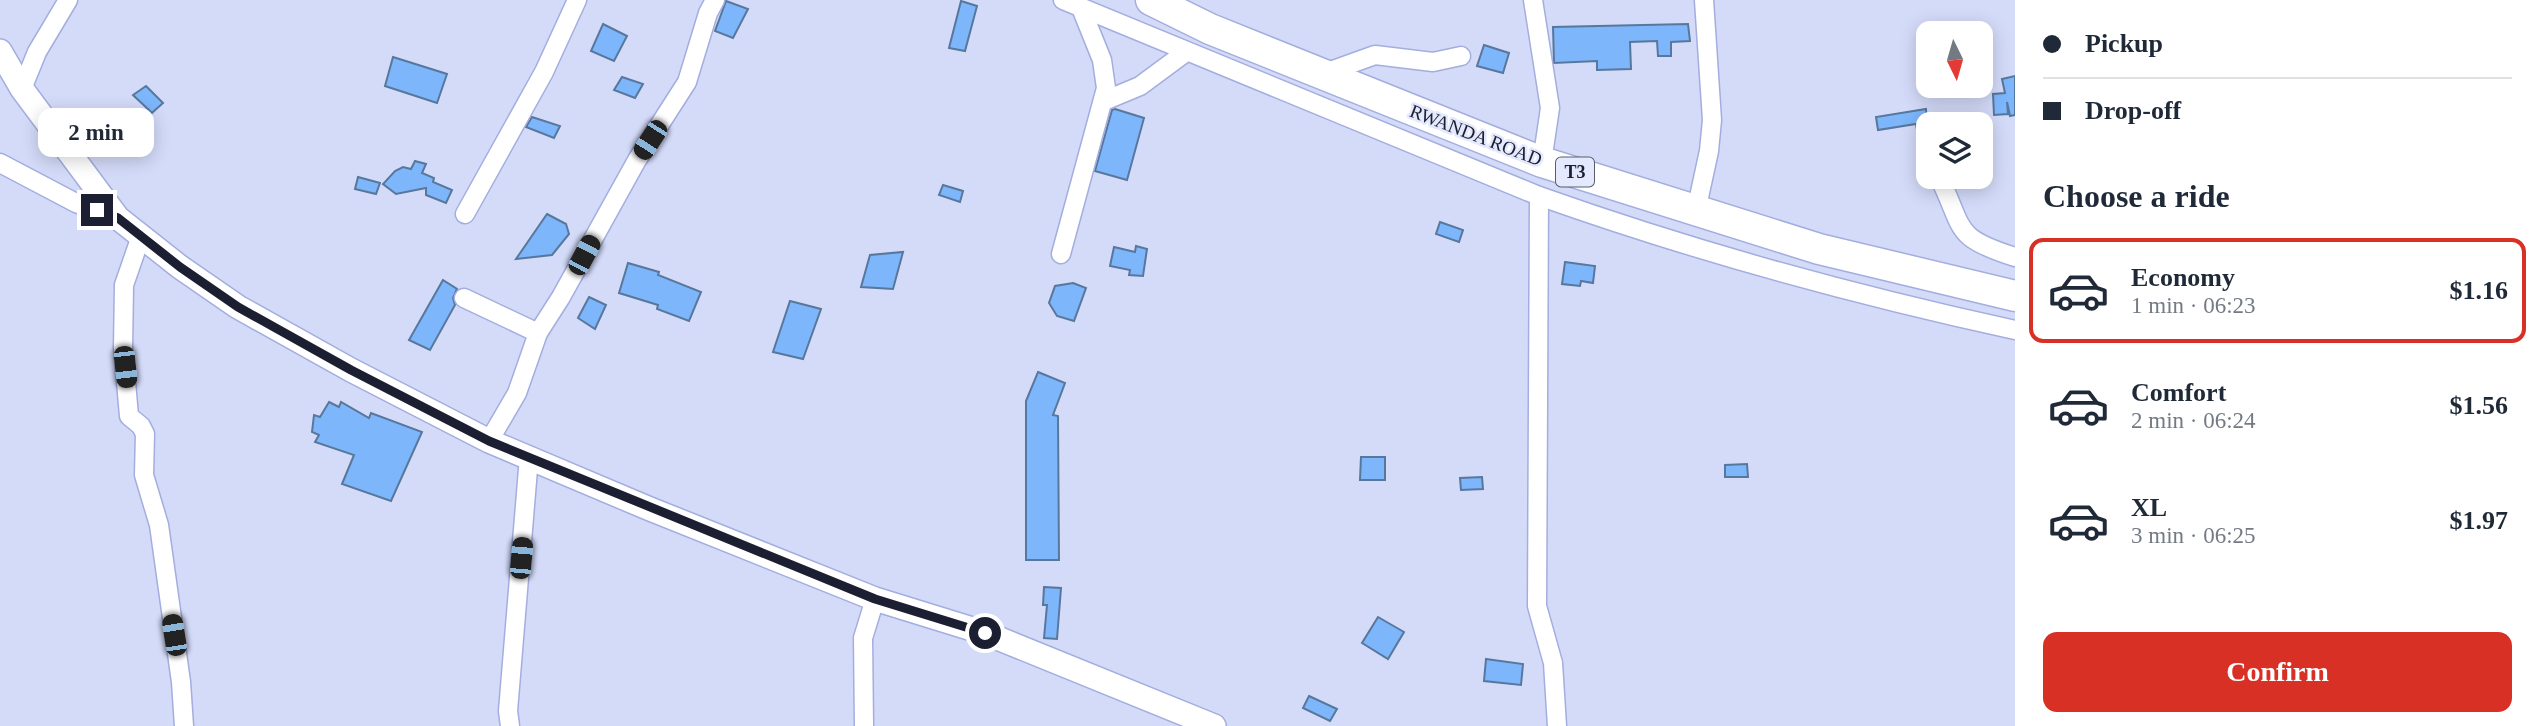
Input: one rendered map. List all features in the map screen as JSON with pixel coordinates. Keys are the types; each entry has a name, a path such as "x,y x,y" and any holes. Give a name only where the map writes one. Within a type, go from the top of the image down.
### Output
{"highway":[{"name":"RWANDA ROAD","path":"1151,0 1210,29 1325,72 1460,131 1542,162 1696,211 1881,265 2015,296"}],"street":[{"path":"22,89 37,52 68,0"},
{"path":"465,214 544,72 577,0"},
{"path":"489,441 517,393 538,333 561,298 637,160 687,82 708,13 715,0"},
{"path":"1063,0 1539,196 1607,220 1863,295 2015,330"},
{"path":"1533,0 1550,108 1542,162"},
{"path":"1696,211 1712,120 1704,0"},
{"path":"1061,254 1104,101 1106,77 1081,8"},
{"path":"0,51 22,89 118,218 238,307 351,370 489,441 875,599 985,633 1214,726"},
{"path":"1104,101 1140,86 1186,52"},
{"path":"1325,72 1375,55 1433,62 1461,56"},
{"path":"0,163 76,203 118,218"},
{"path":"1944,189 1962,229 1971,240 2015,257"},
{"path":"1539,196 1537,606 1553,663 1557,726"},
{"path":"141,236 124,285 123,348 128,414 141,426 145,434 144,475 159,525 181,682 184,726"},
{"path":"464,298 538,333"},
{"path":"510,726 508,711 529,457"},
{"path":"864,726 863,638 875,599"}],"building":[{"path":"726,1 748,9 733,38 715,31"},
{"path":"961,1 977,6 965,51 949,48"},
{"path":"603,24 627,36 614,61 591,51"},
{"path":"1688,24 1690,41 1671,42 1671,56 1658,56 1657,41 1630,42 1631,69 1597,70 1597,61 1554,63 1553,27"},
{"path":"1484,45 1509,53 1503,73 1477,66"},
{"path":"393,57 447,74 437,103 385,86"},
{"path":"2015,76 2015,115 2010,116 2007,102 2008,114 1994,115 1993,94 2005,93 2002,79"},
{"path":"622,77 643,84 635,98 614,90"},
{"path":"146,86 163,103 152,113 133,95"},
{"path":"1926,109 1926,112 1916,112 1916,124 1878,130 1876,117"},
{"path":"1112,110 1144,118 1127,180 1095,171"},
{"path":"532,117 560,126 554,138 526,127"},
{"path":"415,161 426,164 422,173 434,178 433,182 452,190 446,203 426,195 426,188 396,194 383,184 395,171 403,167 411,169"},
{"path":"358,177 380,183 376,194 355,189"},
{"path":"943,185 963,191 960,202 939,195"},
{"path":"547,214 566,224 569,234 552,255 516,259"},
{"path":"1440,222 1463,230 1459,242 1436,234"},
{"path":"1136,246 1147,249 1143,276 1129,275 1130,270 1110,266 1114,247 1135,252"},
{"path":"903,252 893,289 861,287 870,255"},
{"path":"1565,262 1595,266 1593,283 1581,281 1580,286 1562,284"},
{"path":"628,263 659,272 658,275 701,292 689,321 657,309 658,305 619,293"},
{"path":"443,280 457,289 453,298 455,305 430,350 409,340"},
{"path":"1073,283 1086,288 1074,321 1057,316 1049,303 1055,286"},
{"path":"589,297 606,305 595,329 578,318"},
{"path":"790,301 821,309 803,359 773,352"},
{"path":"1038,372 1065,383 1053,415 1058,416 1059,560 1026,560 1026,401"},
{"path":"329,402 339,407 341,402 369,418 371,413 422,432 391,501 342,484 354,455 315,442 319,435 312,432 314,415 320,417"},
{"path":"1361,457 1385,457 1385,480 1360,480"},
{"path":"1747,464 1748,477 1725,477 1725,465"},
{"path":"1482,477 1483,489 1461,490 1460,478"},
{"path":"1044,587 1061,588 1057,639 1044,638 1047,605 1043,605"},
{"path":"1378,617 1404,632 1388,659 1362,643"},
{"path":"1486,659 1523,664 1521,685 1484,681"},
{"path":"1309,696 1337,709 1330,721 1303,708"}],"route":[{"path":"97,210 118,218 180,267 238,307 351,370 489,441 875,599 985,633"}]}
